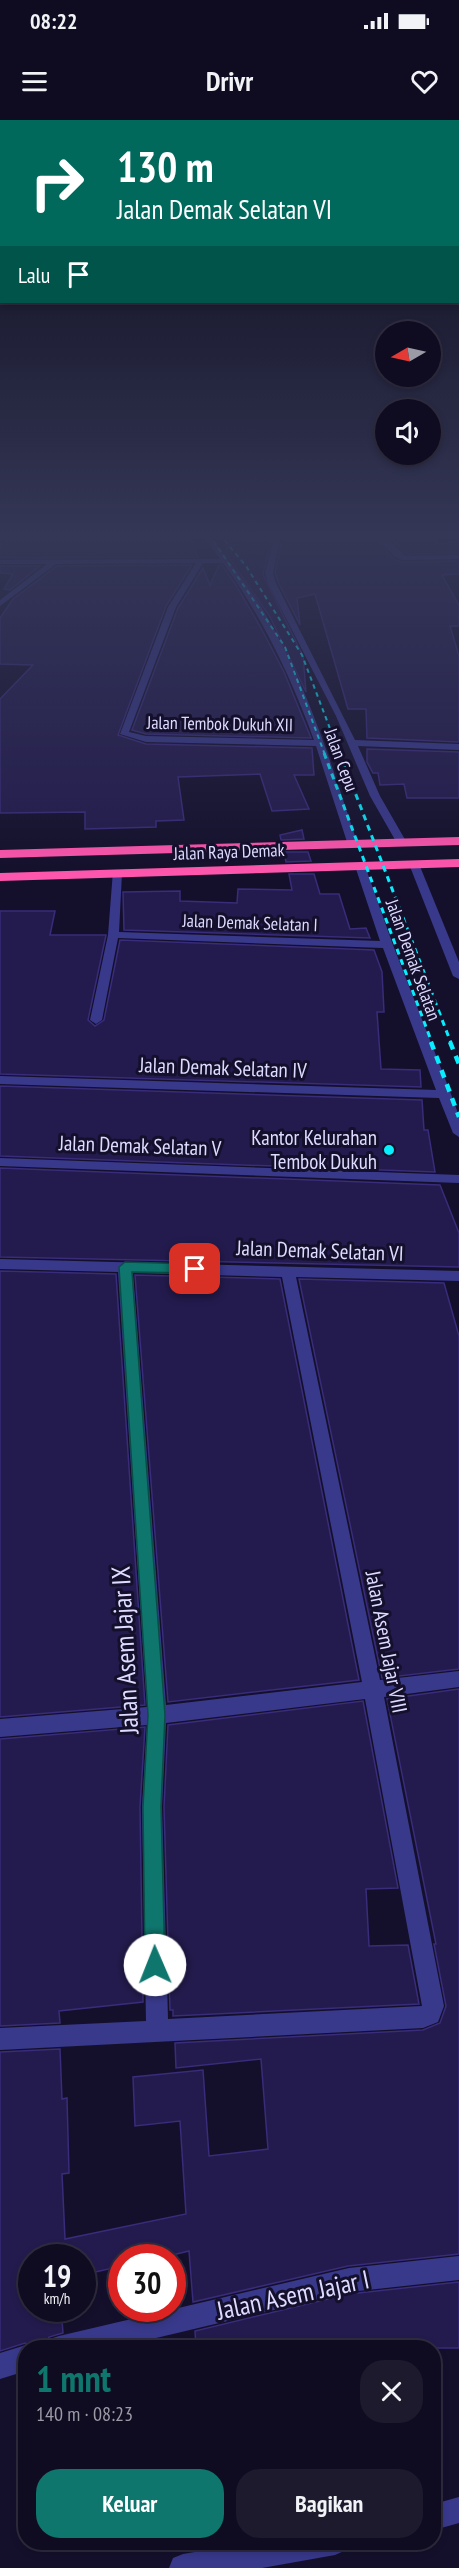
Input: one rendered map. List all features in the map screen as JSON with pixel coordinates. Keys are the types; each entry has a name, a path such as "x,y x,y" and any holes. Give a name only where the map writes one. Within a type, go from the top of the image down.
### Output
{"highway":[{"name":"Jalan Raya Demak","path":"0,854 459,841"},
{"name":"Jalan Raya Demak","path":"0,877 459,863"}],"street":[{"name":"Jalan Tembok Dukuh XII","path":"156,648 123,732 130,737 318,743"},
{"name":"Jalan Cepu","path":"280,648 318,743 352,845"},
{"path":"305,648 340,716 375,796 402,843"},
{"path":"350,743 459,747"},
{"path":"414,864 459,976"},
{"name":"Jalan Demak Selatan","path":"360,866 387,945 459,1133"},
{"path":"96,1020 113,935 117,873"},
{"name":"Jalan Demak Selatan I","path":"113,935 387,945"},
{"name":"Jalan Demak Selatan IV","path":"0,1080 445,1094"},
{"name":"Jalan Demak Selatan V","path":"0,1162 459,1179"},
{"name":"Jalan Demak Selatan VI","path":"0,1264 459,1276"},
{"name":"Jalan Asem Jajar IX","path":"125,1267 157,1715 152,1807 157,2032"},
{"name":"Jalan Asem Jajar VIII","path":"157,2032 423,2018 430,2014 433,2006 373,1690 288,1271"},
{"path":"0,1728 157,1715 459,1679"},
{"path":"0,2039 157,2032"},
{"name":"Jalan Asem Jajar I","path":"93,2340 349,2280 459,2268"},
{"path":"0,2366 18,2360"},
{"path":"441,2515 459,2510"},
{"path":"183,2568 277,2561 311,2550"}],"building":[{"path":"0,648 150,648 118,735 146,744 312,748 314,775 294,775 309,809 272,811 260,774 178,777 184,820 156,821 156,827 85,829 85,812 0,813 0,699 33,665 0,664"},
{"path":"163,648 272,648 284,672 311,738 146,734 132,730"},
{"path":"285,648 299,648 303,656 306,692"},
{"path":"331,648 457,648 459,656 459,742 367,738 366,709 348,709"},
{"path":"367,749 459,752 459,798 407,798 404,784 380,785 378,773 373,773 367,762"},
{"path":"302,830 304,839 281,840 280,835"},
{"path":"284,852 308,852 311,861 286,862"},
{"path":"289,874 314,874 320,894 339,894 350,929 366,928 370,938 124,930 123,892 180,891 180,901 237,903 238,889 292,890"},
{"path":"0,911 55,911 50,935 106,935 88,1020 95,1026 104,1020 120,940 374,950 382,972 384,1012 377,1012 381,1069 420,1070 421,1087 0,1074"},
{"path":"0,1086 422,1100 424,1130 428,1130 435,1172 0,1156"},
{"path":"0,1168 440,1185 459,1233 459,1267 0,1257"},
{"path":"0,1271 116,1274 145,1705 0,1717"},
{"path":"135,1275 280,1279 359,1680 168,1702"},
{"path":"299,1279 444,1283 459,1336 459,1669 382,1678"},
{"path":"459,1689 459,2254 348,2266 193,2302 189,2251 186,2252 186,2244 108,2244 108,2269 96,2272 96,2244 18,2244 18,2322 62,2322 63,2333 49,2337 48,2340 18,2340 18,2345 0,2351 0,2052 60,2049 62,2099 67,2098 69,2173 62,2174 65,2239 186,2214 180,2121 135,2126 133,2077 203,2070 209,2156 268,2149 261,2059 176,2068 175,2043 423,2030 440,2023 446,2006 434,1944 436,1944 387,1699"},
{"path":"363,1701 398,1888 366,1889 369,1946 408,1945 419,2004 173,2016 173,2010 170,2010 164,1807 168,1725"},
{"path":"145,1727 140,1807 143,2002 59,2011 60,2023 0,2026 0,1739"},
{"path":"459,2282 459,2348 441,2348 441,2340 196,2340 195,2331 349,2294"}],"railway":[{"path":"285,648 325,755"},
{"path":"298,648 340,755"},
{"path":"324,753 432,1043"},
{"path":"340,753 451,1043"},
{"path":"431,1042 459,1117"},
{"path":"450,1042 459,1064"}],"place":[{"name":"Kantor Kelurahan Tembok Dukuh","path":"389,1150"}],"route":[{"path":"155,1965 152,1807 157,1715 125,1267 195,1269"}]}
